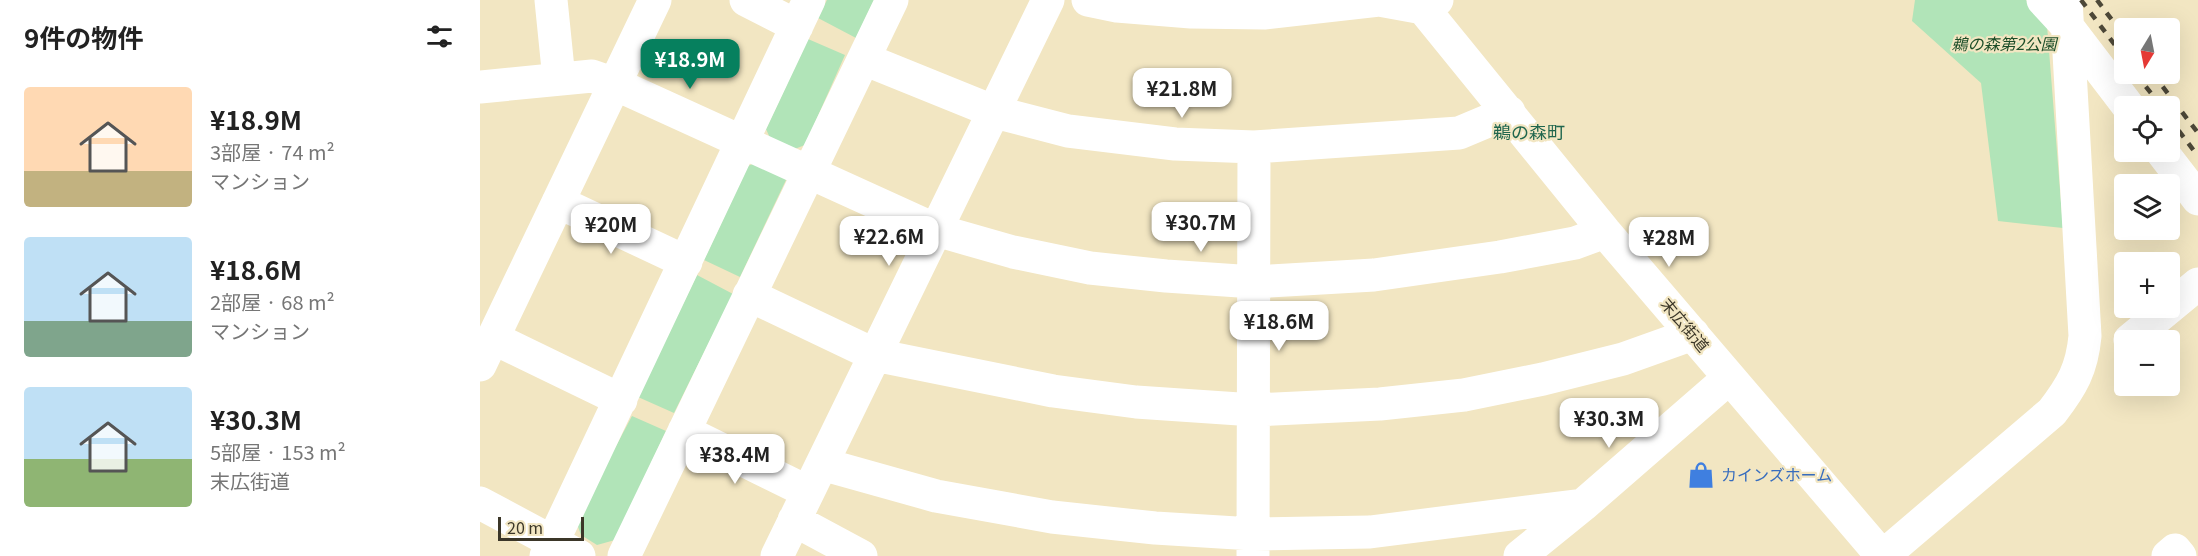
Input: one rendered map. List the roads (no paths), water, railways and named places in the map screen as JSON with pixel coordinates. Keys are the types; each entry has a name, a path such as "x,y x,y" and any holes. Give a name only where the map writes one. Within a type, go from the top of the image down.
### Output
{"street":[{"path":"551,0 559,79"},
{"path":"621,400 487,351 654,0"},
{"path":"480,502 560,552 621,400 803,13 746,0"},
{"path":"624,556 892,0"},
{"path":"777,556 1048,0"},
{"path":"1088,0 1117,6 1191,12 1379,0 1430,4"},
{"path":"2043,0 2067,13 2121,96"},
{"name":"末広街道","path":"1430,4 1509,112 1605,232 1883,556"},
{"path":"1883,556 2052,412 2067,393 2079,371 2085,336 2067,13"},
{"path":"864,59 995,112 1068,131 1175,144 1254,147 1459,133 1509,112"},
{"path":"480,87 592,76 615,84 936,230 1013,252 1090,268 1254,282 1374,275 1477,261 1575,243 1605,232"},
{"path":"1253,545 1254,147"},
{"path":"2170,162 2198,200"},
{"path":"558,202 686,262"},
{"path":"2142,330 2198,284"},
{"path":"749,295 875,355 1053,391 1136,402 1254,410 1380,404 1464,395 1543,379 1623,359 1692,334"},
{"path":"2067,393 2114,354"},
{"path":"1520,556 1583,505 1729,378"},
{"path":"684,431 808,492 861,556"},
{"path":"808,492 936,496 1052,516 1155,528 1253,545 1583,505"},
{"path":"2168,556 2175,550 2180,556"}],"railway":[{"path":"2081,0 2114,44"},
{"path":"2097,0 2114,23"},
{"path":"2144,84 2153,96"},
{"path":"2161,84 2198,133"},
{"path":"2180,132 2198,156"}],"place":[{"name":"カインズホーム","path":"1701,475"}],"district":[{"name":"鵜の森町","path":"1529,133"}],"park label":[{"name":"鵜の森第2公園","path":"2004,44"}]}
